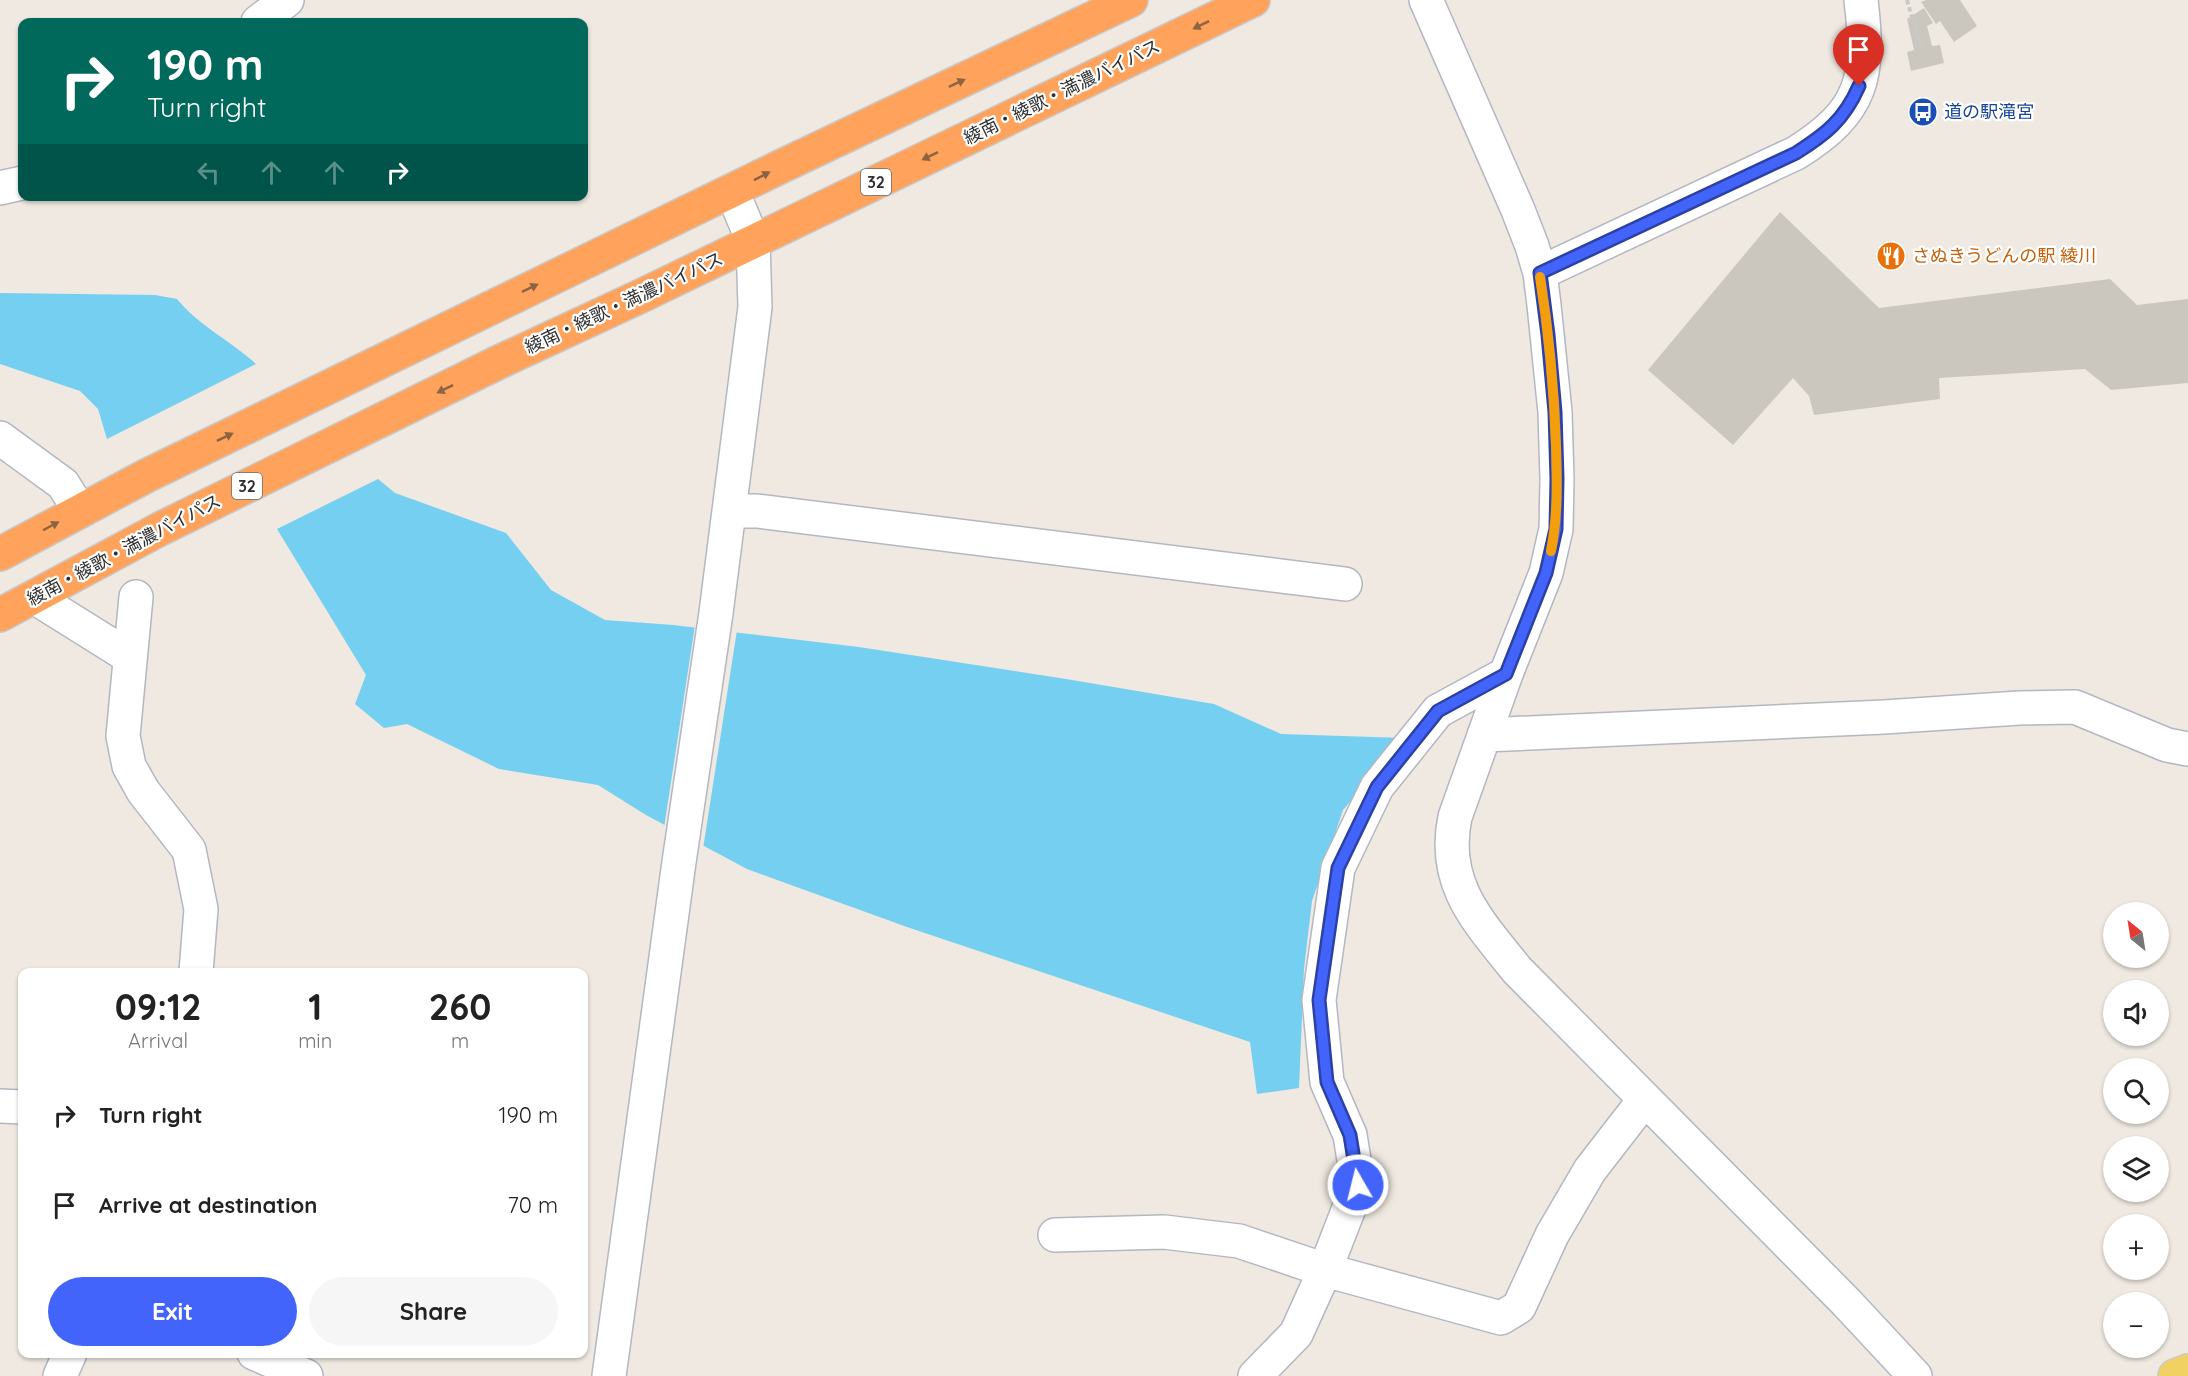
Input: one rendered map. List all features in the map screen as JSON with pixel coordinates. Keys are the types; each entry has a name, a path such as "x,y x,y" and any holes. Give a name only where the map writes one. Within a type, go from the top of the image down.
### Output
{"highway":[{"path":"0,554 178,460 1131,0"},
{"name":"綾南・綾歌・満濃バイパス","path":"0,615 160,529 487,368 1253,0"}],"main road":[{"path":"2175,1376 2188,1371"}],"street":[{"path":"263,18 287,0"},
{"path":"1426,0 1518,210 1540,273 1555,412 1556,529 1546,573 1506,674 1455,817 1450,838 1452,861 1461,889 1475,917 1517,970 1846,1302 1915,1376"},
{"path":"1540,273 1796,153 1817,140 1850,107 1859,86 1863,66 1861,0"},
{"path":"0,188 18,184"},
{"path":"609,1376 679,862 716,613 756,307 753,241 732,191"},
{"path":"0,438 63,484 80,511"},
{"path":"729,511 757,511 1345,584"},
{"path":"34,597 130,657"},
{"path":"136,597 123,736 129,766 143,791 189,850 201,909 196,968"},
{"path":"1255,1376 1296,1334 1325,1270 1358,1185 1350,1135 1327,1082 1319,1000 1338,868 1377,787 1438,711 1506,674"},
{"path":"1484,735 2075,707 2167,745 2188,748"},
{"path":"1054,1235 1164,1232 1239,1241 1325,1270 1502,1318 1519,1307 1552,1235 1590,1170 1645,1099"},
{"path":"0,1106 18,1107"},
{"path":"60,1376 68,1358"},
{"path":"265,1358 306,1376"}],"path":[{"path":"1907,0 1921,48"}],"water":[{"path":"0,293 155,295 177,299 195,317 256,364 107,439 98,409 80,391 0,364"},
{"path":"378,479 395,493 506,533 551,590 605,620 673,625 859,647 1066,679 1214,704 1281,734 1404,738 1343,810 1312,901 1304,969 1299,1088 1257,1094 1250,1042 907,927 747,869 646,815 598,785 499,769 407,724 384,728 355,704 366,675 277,529"}],"pier":[{"path":"695,625 737,630 703,849 664,828"}],"building":[{"path":"1960,0 1977,26 1954,42 1940,21 1936,24 1921,2"},
{"path":"1924,8 1933,23 1927,26 1932,46 1940,45 1944,63 1911,71 1907,52 1914,50 1907,19"},
{"path":"1780,212 1879,308 2110,279 2137,305 2188,299 2188,383 2111,390 2085,369 1939,378 1940,399 1814,415 1809,396 1793,378 1733,445 1648,370"}],"slow traffic":[{"path":"1540,277 1555,412 1556,529 1551,551"}],"place":[{"name":"道の駅滝宮","path":"1923,112"},
{"name":"さぬきうどんの駅 綾川","path":"1891,256"}],"route":[{"path":"1358,1185 1350,1135 1327,1082 1319,1000 1338,868 1377,787 1438,711 1506,674 1546,573 1556,529 1557,479 1555,412 1540,273 1796,153 1817,140 1836,123 1850,107 1859,86"}]}
